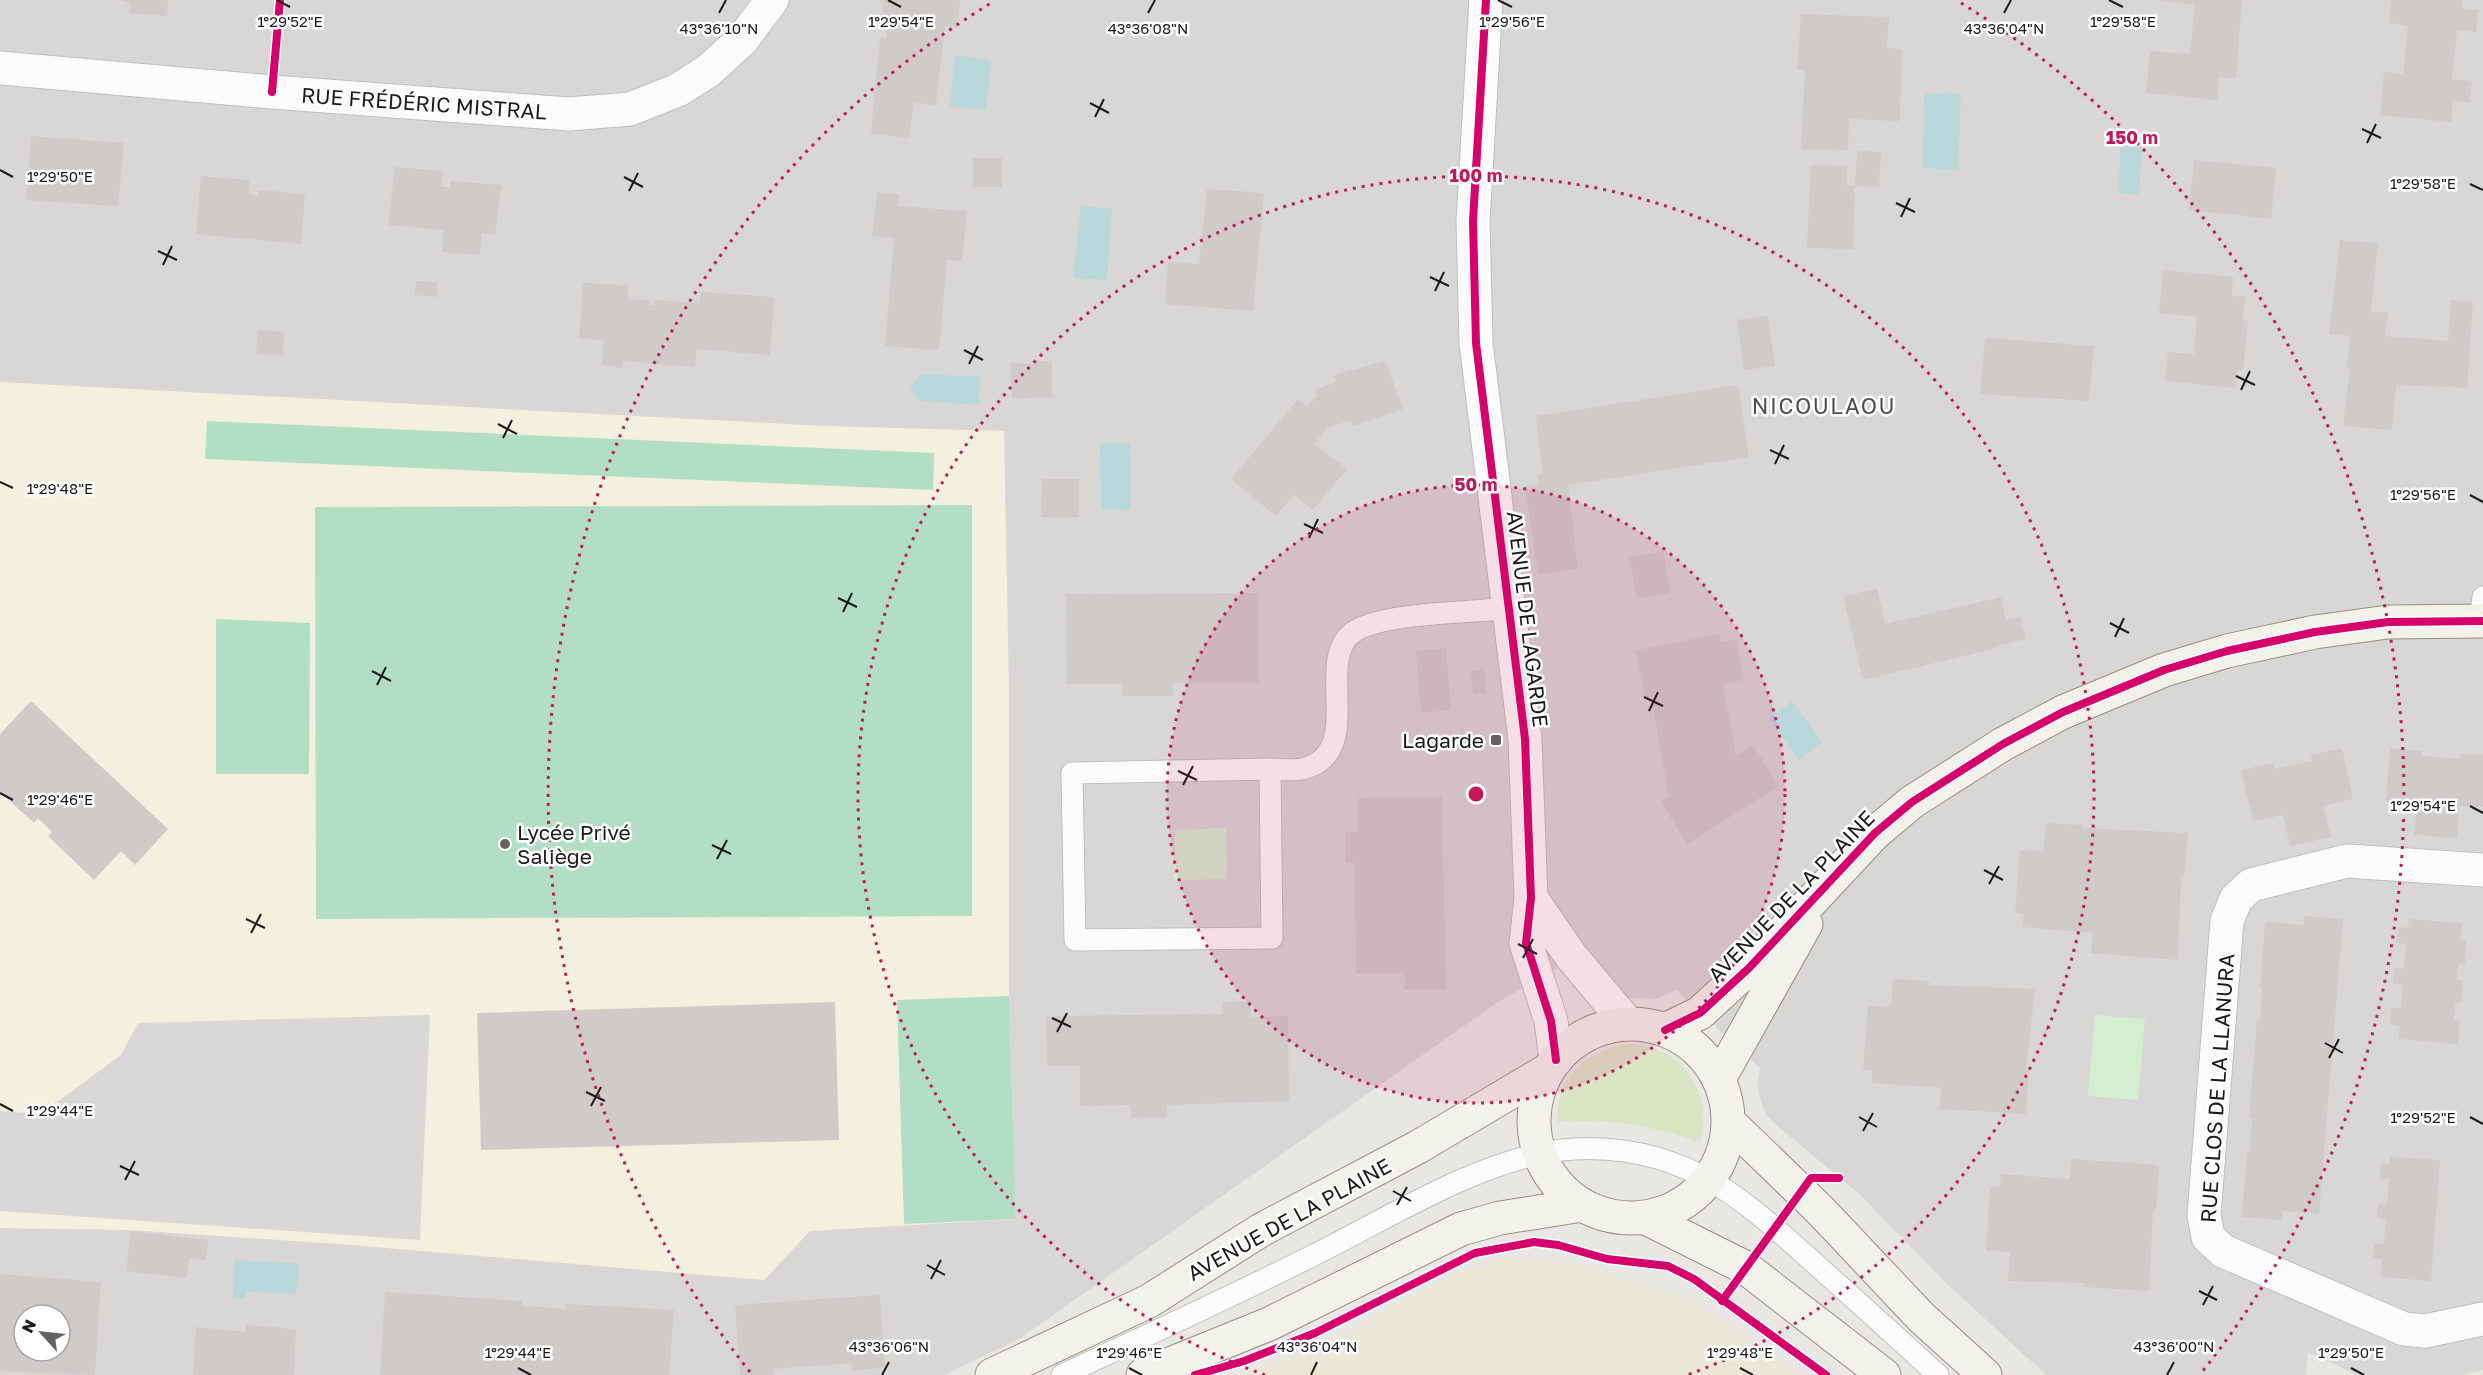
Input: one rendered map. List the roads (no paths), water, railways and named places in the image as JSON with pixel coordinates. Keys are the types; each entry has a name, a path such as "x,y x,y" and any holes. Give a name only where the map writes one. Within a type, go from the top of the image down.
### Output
{"street":[{"name":"RUE FRÉDÉRIC MISTRAL","path":"0,68 272,92 557,113 630,109 678,90 708,70 742,40 772,0"},
{"name":"AVENUE DE LAGARDE","path":"1486,0 1473,221 1476,343 1487,448 1525,739 1531,898 1526,943 1551,1021 1552,1065"},
{"name":"AVENUE DE LA PLAINE","path":"1665,1030 1700,1013 1749,968 1875,833 1912,802 2002,744 2101,695 2164,670 2227,651 2315,632 2482,613"},
{"name":"RUE CLOS DE LA LLANURA","path":"2483,870 2347,861 2252,885 2236,899 2228,921 2204,1215 2208,1237 2223,1251 2404,1329 2425,1330 2483,1319"},
{"name":"AVENUE DE LA PLAINE","path":"1719,1079 1774,985 1826,888"},
{"path":"1531,898 1565,948 1629,1024 1665,1030 1690,1044 1711,1066 1719,1079 1726,1100 1728,1121 1724,1151 1707,1180 1689,1198 1676,1206 1644,1217 1608,1215 1582,1205 1550,1174 1540,1154 1536,1137 1536,1112 1541,1086 1552,1065"},
{"name":"AVENUE DE LA PLAINE","path":"992,1375 1149,1300 1262,1230 1418,1147 1552,1065 1565,1050 1588,1034 1615,1025 1629,1024"},
{"path":"1728,1121 1821,1211 1921,1317 1985,1375"},
{"path":"1143,1375 1269,1324 1461,1229 1500,1218 1582,1205"},
{"path":"1644,1217 1746,1268 1884,1375"}],"lane":[{"path":"1270,769 1272,938 1075,940 1072,773 1270,769 1302,769 1316,763 1330,750 1336,733 1339,655 1352,634 1380,621 1509,608"},
{"path":"1062,1375 1281,1271 1442,1190 1505,1164 1563,1150 1626,1151 1686,1169 1707,1180 1775,1227 1938,1375"}],"water":[{"path":"955,55 991,60 986,110 950,107"},
{"path":"1961,93 1958,170 1923,168 1924,94"},
{"path":"2121,146 2142,148 2139,195 2118,193"},
{"path":"1081,206 1112,209 1107,280 1073,278"},
{"path":"919,374 980,377 979,405 917,401 917,395 912,392 910,386 918,379"},
{"path":"1100,443 1130,443 1131,510 1101,509"},
{"path":"1792,701 1822,742 1799,760 1768,718"},
{"path":"234,1260 300,1263 296,1294 246,1292 245,1299 233,1298"}],"place":[{"name":"Lagarde","path":"1496,740"},
{"name":"Lycée Privé Saliège","path":"505,844"}],"district":[{"name":"NICOULAOU","path":"1824,405"}]}
